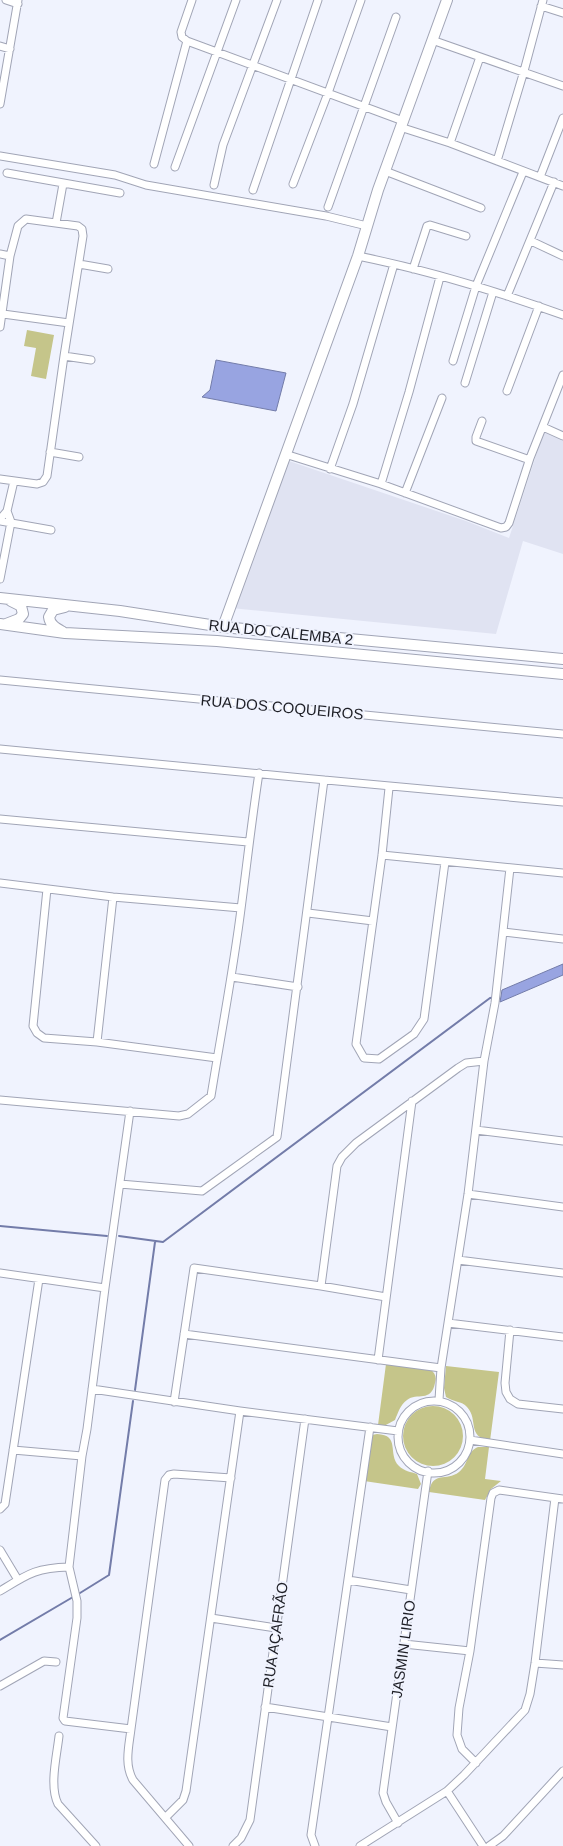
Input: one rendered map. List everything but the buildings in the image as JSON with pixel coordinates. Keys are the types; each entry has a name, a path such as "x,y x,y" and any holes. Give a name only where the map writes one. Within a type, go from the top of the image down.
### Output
{"main road":[{"path":"223,626 358,256 385,172 446,0"},
{"path":"1,624 15,621 22,617 23,614 21,606 3,598"},
{"name":"RUA DO CALEMBA 2","path":"3,598 71,605 223,626 563,659"},
{"path":"65,633 50,623 49,617 53,610 71,605"},
{"name":"RUA DO CALEMBA 2","path":"1,624 65,633 217,641 563,674"}],"street":[{"path":"0,104 18,2 6,0"},
{"path":"192,0 181,32 182,37 187,41 365,107 402,124 563,186"},
{"path":"175,168 236,0"},
{"path":"214,185 223,145 277,0"},
{"path":"253,190 318,0"},
{"path":"293,184 361,0"},
{"path":"497,160 542,3 563,13"},
{"path":"328,207 396,17"},
{"path":"432,40 563,86"},
{"path":"154,164 187,41"},
{"path":"0,46 10,49"},
{"path":"450,143 480,57"},
{"path":"540,177 563,118"},
{"path":"0,156 115,175 146,185 326,216 367,226"},
{"path":"385,172 481,208"},
{"path":"453,362 476,286 524,172"},
{"path":"7,173 63,184 120,192"},
{"path":"507,296 531,242 554,182"},
{"path":"56,223 63,184"},
{"path":"0,328 10,256 18,226 21,222 26,219 78,226 82,229 83,236 47,476 43,482 37,484 0,479"},
{"path":"413,269 427,226 430,225 466,236"},
{"path":"531,242 563,256"},
{"path":"0,254 10,256"},
{"path":"358,256 476,286 563,315"},
{"path":"79,264 108,269"},
{"path":"330,469 353,404 394,264"},
{"path":"381,484 409,392 440,277"},
{"path":"466,383 493,292"},
{"path":"507,391 539,306"},
{"path":"3,314 69,323"},
{"path":"64,356 90,360"},
{"path":"285,454 381,484 501,528 506,527 530,458 563,375"},
{"path":"405,493 442,398"},
{"path":"482,421 476,441 527,459 530,458"},
{"path":"543,427 563,436"},
{"path":"50,452 79,457"},
{"path":"14,481 7,511 0,520 51,530"},
{"path":"0,579 12,522 7,511"},
{"name":"RUA DOS COQUEIROS","path":"0,680 563,734"},
{"path":"0,749 259,773 389,788 563,802"},
{"path":"0,1100 179,1116 188,1114 211,1096 232,976 248,842 259,773"},
{"path":"120,1184 202,1191 277,1137 324,780"},
{"path":"389,788 382,856 356,1044 364,1058 379,1059 414,1034 424,1018 445,862"},
{"path":"0,820 248,842"},
{"path":"382,856 563,872"},
{"path":"439,1400 441,1368 468,1194 484,1061 495,1003 510,868"},
{"path":"0,883 112,897 241,908"},
{"path":"47,889 34,1030 44,1038 97,1042 217,1058"},
{"path":"97,1042 112,897"},
{"path":"308,913 373,921"},
{"path":"504,932 563,939"},
{"path":"232,976 298,987"},
{"path":"322,1286 337,1166 342,1157 356,1143 458,1068 466,1063 484,1061"},
{"path":"378,1360 412,1101"},
{"path":"130,1111 105,1288 88,1429 82,1456 69,1567 75,1586 77,1618 64,1720 65,1722 131,1728"},
{"path":"476,1130 563,1141"},
{"path":"468,1194 563,1207"},
{"path":"458,1260 563,1273"},
{"path":"174,1402 194,1268 386,1297"},
{"path":"0,1273 105,1288"},
{"path":"0,1509 5,1504 39,1279"},
{"path":"448,1323 563,1337"},
{"path":"510,1330 506,1383 506,1392 510,1399 518,1404 563,1409"},
{"path":"184,1334 441,1368"},
{"path":"92,1389 174,1402 398,1431"},
{"path":"439,1400 454,1407 462,1414 467,1424 470,1440 465,1452 457,1463 447,1470 428,1472 413,1466 402,1455 398,1444 398,1431 405,1415 414,1407 424,1402 439,1400"},
{"path":"166,1817 183,1800 186,1791 240,1411"},
{"name":"RUA AÇAFRÃO","path":"233,1846 241,1838 250,1820 305,1419"},
{"path":"315,1846 312,1835 370,1428"},
{"path":"470,1440 563,1454"},
{"path":"13,1450 82,1456"},
{"name":"JASMIN LIRIO","path":"398,1822 383,1793 428,1472"},
{"path":"189,1846 128,1772 127,1764 131,1728 165,1480 169,1475 174,1474 231,1478"},
{"path":"476,1762 462,1748 457,1735 459,1708 470,1651 491,1498 493,1493 499,1490 563,1499"},
{"path":"360,1846 447,1791 525,1710 530,1694 535,1663 555,1498"},
{"path":"0,1550 18,1580"},
{"path":"0,1591 41,1569 69,1567"},
{"path":"348,1580 411,1590"},
{"path":"211,1618 276,1628"},
{"path":"404,1644 470,1651"},
{"path":"0,1686 44,1661 56,1662"},
{"path":"535,1663 563,1665"},
{"path":"265,1707 392,1727"},
{"path":"59,1736 54,1785 55,1797 58,1804 96,1846"},
{"path":"489,1846 507,1831 563,1771"},
{"path":"447,1791 483,1846"}],"shaded area":[{"path":"544,431 563,439 563,554 523,541 496,634 231,608 286,460 466,521 509,538"}],"green space":[{"path":"27,330 54,335 46,379 31,376 36,348 24,346"},
{"path":"386,1364 430,1369 436,1379 430,1393 407,1400 401,1407 395,1420 384,1426 378,1425"},
{"path":"446,1366 499,1372 490,1441 483,1439 475,1431 472,1417 467,1407 446,1397 444,1388"},
{"path":"433,1406 449,1411 454,1415 458,1420 463,1436 458,1452 454,1457 449,1461 433,1466 417,1461 412,1457 408,1452 403,1436 408,1420 412,1415 417,1411"},
{"path":"377,1434 389,1438 399,1466 417,1474 421,1484 418,1489 364,1481 372,1435"},
{"path":"478,1447 489,1447 485,1479 501,1481 491,1489 485,1500 429,1492 431,1485 437,1479 459,1472 471,1452"}],"water":[{"path":"216,360 286,373 276,411 202,397 210,390"},
{"path":"563,964 563,975 500,1002 502,990"}],"waterway":[{"path":"119,1236 163,1242 490,998 499,997"},
{"path":"0,1226 107,1236"},
{"path":"135,1390 155,1242"},
{"path":"80,1593 109,1575 133,1401"},
{"path":"0,1640 73,1597"}]}
